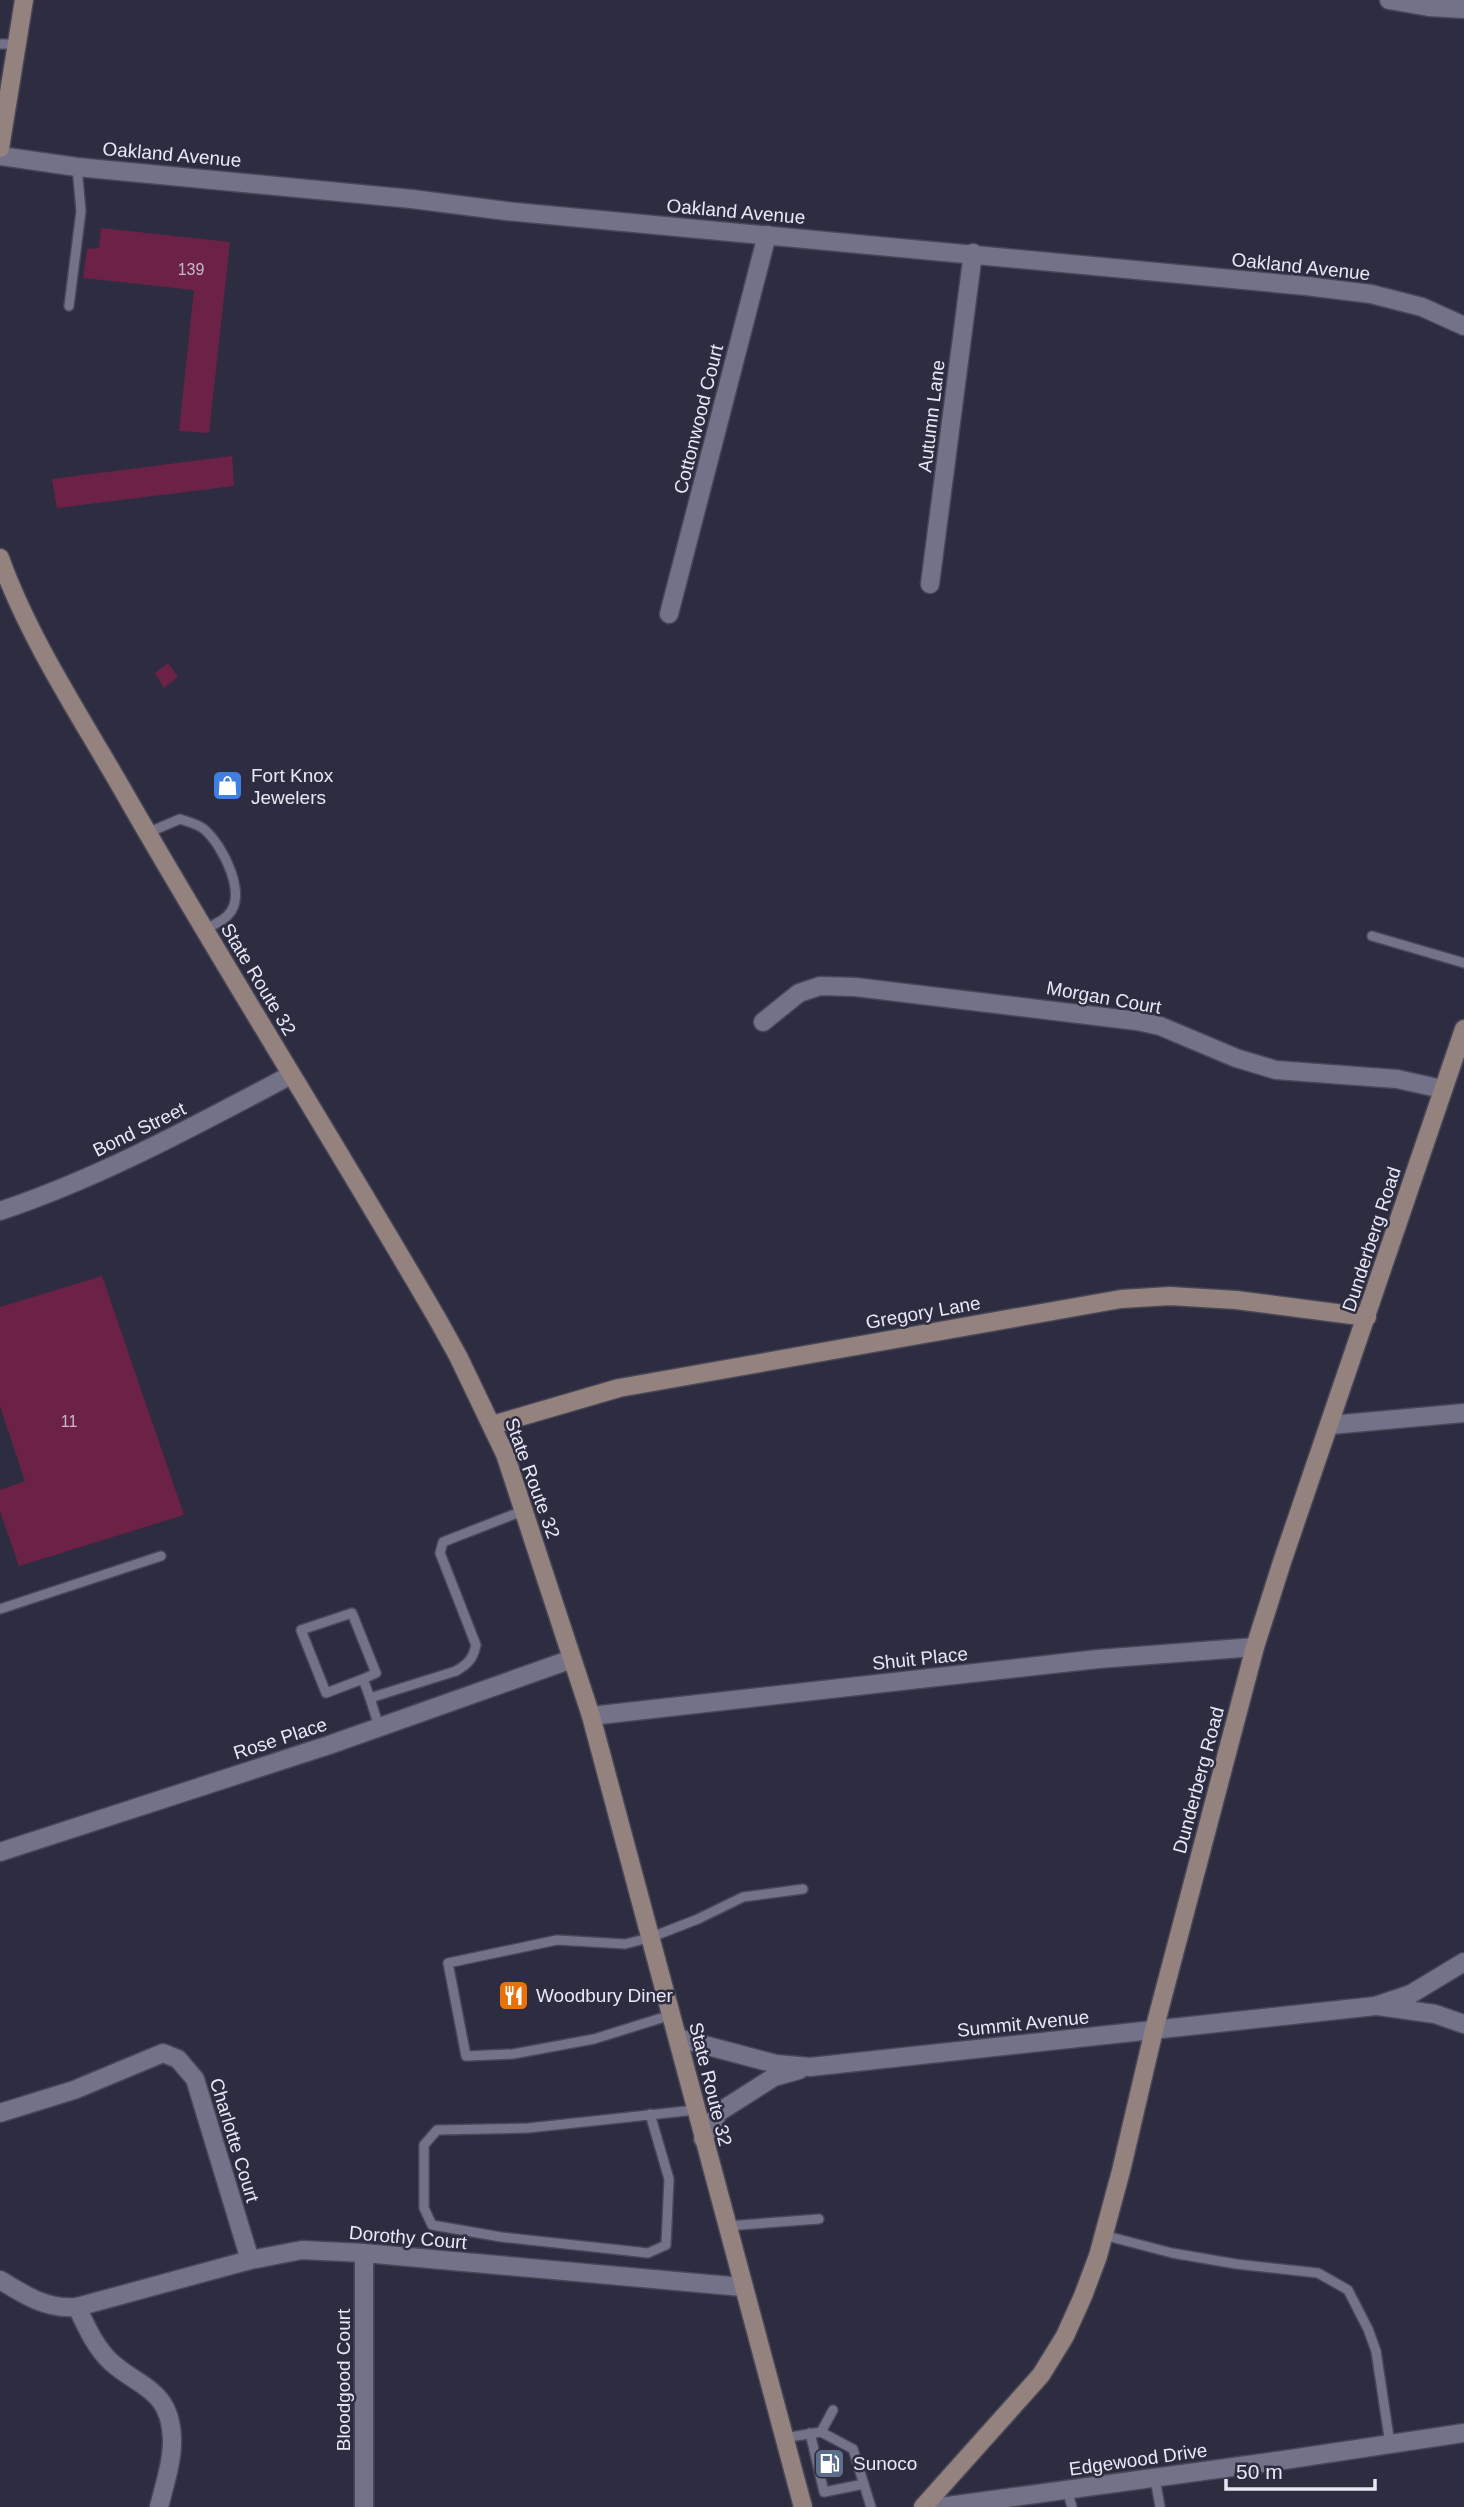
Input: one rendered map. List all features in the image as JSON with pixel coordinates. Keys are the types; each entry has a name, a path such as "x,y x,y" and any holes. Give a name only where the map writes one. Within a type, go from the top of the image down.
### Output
{"street":[{"path":"0,148 8,44 24,0"},
{"path":"1389,0 1429,7 1464,9"},
{"name":"Oakland Avenue","path":"0,156 77,167 255,182 506,211 973,253 1371,294 1422,307 1464,326"},
{"name":"Cottonwood Court","path":"669,614 767,235"},
{"name":"Autumn Lane","path":"930,584 973,253"},
{"name":"State Route 32","path":"2,565 42,648 148,833 438,1320 505,1454 591,1716 803,2507"},
{"name":"Morgan Court","path":"763,1022 799,993 820,986 855,987 1137,1021 1160,1026 1236,1058 1276,1070 1397,1079 1443,1089"},
{"name":"Dunderberg Road","path":"923,2507 1041,2375 1065,2336 1083,2297 1104,2235 1154,2030 1255,1647 1464,1029"},
{"name":"Bond Street","path":"0,1211 40,1198 123,1162 291,1075"},
{"name":"Gregory Lane","path":"492,1425 619,1388 1121,1299 1170,1296 1236,1300 1367,1317"},
{"path":"1331,1425 1464,1413"},
{"name":"Shuit Place","path":"591,1716 1098,1659 1255,1647"},
{"name":"Rose Place","path":"0,1852 379,1727 572,1659"},
{"name":"Summit Avenue","path":"678,2038 776,2064 810,2067 1375,2006 1411,1994 1464,1962"},
{"name":"Summit Avenue","path":"1375,2006 1435,2014 1464,2024"},
{"name":"Charlotte Court","path":"0,2113 74,2090 163,2053 178,2059 194,2079 250,2260"},
{"path":"703,2139 719,2112 774,2077 810,2067"},
{"name":"Dorothy Court","path":"77,2307 250,2260 302,2250 364,2253 743,2287"},
{"name":"Bloodgood Court","path":"364,2253 364,2507"},
{"path":"0,2280 46,2304 77,2307 91,2336 110,2362 155,2393 167,2412 172,2438 159,2507"},
{"name":"Edgewood Drive","path":"942,2507 1070,2498 1155,2478 1464,2433"}],"lane":[{"path":"69,306 81,211 77,167"},
{"path":"148,833 180,819 204,828 217,842 230,868 237,893 230,914 205,930"},
{"path":"1372,936 1464,963"},
{"path":"370,1698 456,1671 468,1664 476,1646 440,1548 448,1538 525,1510"},
{"path":"0,1609 161,1556"},
{"path":"352,1613 376,1674 363,1679 326,1693 301,1630 352,1613"},
{"path":"363,1679 379,1727"},
{"path":"671,2015 594,2039 513,2054 466,2056 448,1963 557,1940 589,1944 625,1944 698,1919 743,1897 803,1889"},
{"path":"650,2114 669,2179 666,2245 648,2253 500,2237 432,2225 424,2208 424,2145 437,2130 528,2128 650,2114 695,2110"},
{"path":"726,2226 820,2218"},
{"path":"1104,2235 1172,2253 1236,2264 1318,2273 1348,2290 1376,2351 1390,2444"},
{"path":"821,2432 833,2410"},
{"path":"784,2438 821,2432 853,2449 871,2507"},
{"path":"810,2433 824,2492 864,2484"},
{"path":"1155,2478 1160,2507"}],"building":[{"path":"101,228 230,242 209,433 179,431 194,290 83,278 87,249 99,248"},
{"path":"232,456 234,486 57,508 52,479"},
{"path":"168,663 178,677 164,688 155,673"},
{"path":"102,1276 184,1515 19,1566 0,1511 0,1490 25,1481 0,1406 0,1307"}],"place":[{"name":"Fort Knox Jewelers","path":"228,786"},
{"name":"Woodbury Diner","path":"513,1995"},
{"name":"Sunoco","path":"830,2463"}]}
